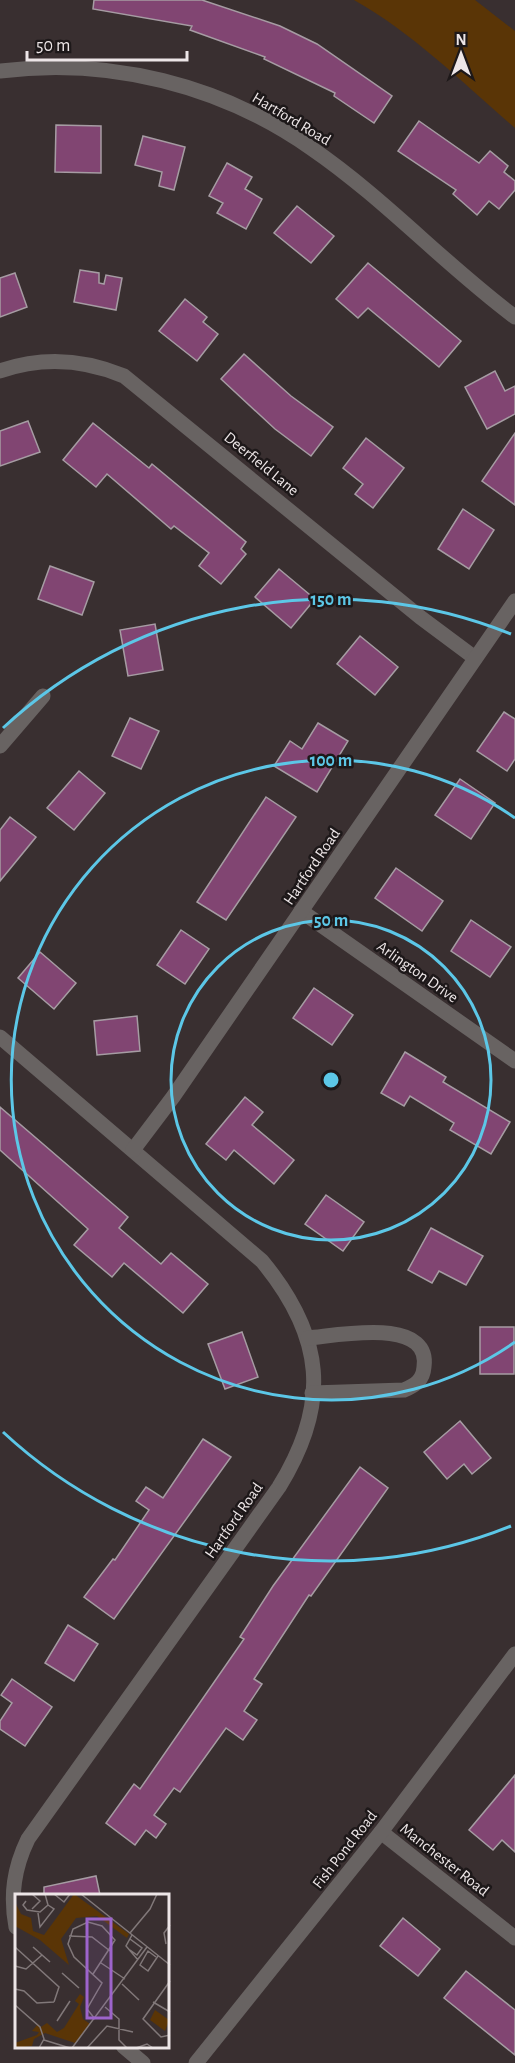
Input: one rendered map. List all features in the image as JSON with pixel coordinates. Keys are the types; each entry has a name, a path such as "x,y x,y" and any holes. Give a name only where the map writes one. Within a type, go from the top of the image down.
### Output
{"street":[{"name":"Hartford Road","path":"0,71 58,67 104,69 143,76 219,98 255,114 329,161 515,317"},
{"name":"Deerfield Lane","path":"0,371 36,362 66,360 104,368 124,376 142,388 420,616 475,658"},
{"name":"Hartford Road","path":"133,1150 173,1097 515,600"},
{"path":"0,746 43,696"},
{"name":"Arlington Drive","path":"301,912 515,1061"},
{"name":"Hartford Road","path":"0,1036 262,1261 290,1299 308,1338 312,1393 309,1421 301,1447 279,1487 28,1839 18,1858 14,1878 15,1902"},
{"path":"308,1338 381,1332 399,1334 414,1341 425,1361 422,1378 418,1383 404,1390 312,1393"},
{"name":"Fish Pond Road","path":"196,2063 381,1832 515,1654"},
{"name":"Manchester Road","path":"381,1832 515,1938"},
{"path":"125,2048 143,2063"}],"shaded area":[{"path":"354,0 475,0 515,31 515,128 417,43"}],"building":[{"path":"94,0 202,0 280,26 317,44 392,96 374,123 334,96 335,93 264,59 265,57 190,30 192,26 93,9"},
{"path":"419,121 479,163 490,151 508,166 504,172 515,181 515,190 499,209 489,201 477,215 453,194 456,190 398,151"},
{"path":"56,125 101,126 101,173 55,172"},
{"path":"143,136 185,147 174,190 159,186 162,172 135,165"},
{"path":"227,163 252,177 245,189 262,199 246,229 217,213 223,203 209,196"},
{"path":"297,206 334,236 311,263 274,233"},
{"path":"368,263 461,341 439,367 368,308 358,318 336,299"},
{"path":"80,270 99,273 99,283 104,284 106,275 122,278 116,310 74,302"},
{"path":"15,273 27,307 0,317 0,278"},
{"path":"185,299 207,317 203,322 218,334 197,361 159,331"},
{"path":"244,354 291,396 333,427 311,456 275,429 221,379"},
{"path":"495,371 505,391 515,386 515,414 487,429 465,387"},
{"path":"28,421 40,452 0,466 0,431"},
{"path":"93,423 149,468 152,464 246,542 241,549 246,554 221,584 199,566 209,553 174,526 171,529 107,474 96,487 63,460"},
{"path":"515,433 515,505 482,481"},
{"path":"366,438 404,468 373,508 355,494 363,484 343,468"},
{"path":"463,509 494,530 469,569 438,549"},
{"path":"50,566 94,582 82,615 38,599"},
{"path":"279,569 315,599 291,628 255,597"},
{"path":"155,624 163,670 128,676 120,630"},
{"path":"360,636 398,667 375,695 337,664"},
{"path":"504,712 515,719 515,759 507,771 477,751"},
{"path":"130,718 159,731 141,769 112,756"},
{"path":"318,723 348,741 317,792 274,766 290,741 302,749"},
{"path":"79,771 105,793 74,830 47,808"},
{"path":"460,779 495,803 471,839 435,815"},
{"path":"266,797 296,817 226,920 197,902"},
{"path":"10,817 36,837 0,881 0,830"},
{"path":"396,868 443,901 422,931 375,898"},
{"path":"471,920 511,947 490,977 451,951"},
{"path":"181,930 209,949 185,984 157,965"},
{"path":"40,952 76,983 54,1009 18,978"},
{"path":"314,988 353,1015 332,1045 293,1018"},
{"path":"137,1016 140,1051 97,1055 94,1021"},
{"path":"405,1052 446,1077 443,1082 510,1122 491,1154 450,1130 454,1123 410,1096 404,1106 381,1093"},
{"path":"245,1097 263,1112 252,1125 294,1160 274,1184 234,1150 226,1160 206,1144"},
{"path":"0,1107 128,1217 119,1228 161,1264 171,1253 208,1284 183,1313 124,1263 112,1277 74,1245 88,1229 0,1150"},
{"path":"326,1195 364,1222 343,1251 305,1224"},
{"path":"431,1228 483,1256 466,1285 439,1271 432,1283 408,1270"},
{"path":"480,1327 514,1327 514,1374 480,1374"},
{"path":"242,1332 258,1377 225,1389 208,1344"},
{"path":"460,1421 491,1458 472,1474 464,1464 447,1479 424,1452"},
{"path":"203,1439 231,1457 114,1619 84,1597 113,1559 115,1560 149,1510 136,1501 146,1487 163,1498"},
{"path":"360,1467 388,1488 311,1596 309,1595 254,1679 262,1684 244,1711 257,1720 243,1740 226,1728 180,1792 174,1788 154,1815 166,1824 156,1838 146,1830 135,1845 106,1823 134,1784 140,1789 244,1639 240,1637 273,1586"},
{"path":"68,1625 98,1644 74,1681 45,1663"},
{"path":"12,1679 52,1707 25,1746 0,1729 0,1721 12,1703 1,1695"},
{"path":"515,1775 515,1852 502,1840 493,1850 469,1830"},
{"path":"96,1876 100,1894 44,1894 44,1887"},
{"path":"403,1918 440,1949 418,1976 380,1946"},
{"path":"466,1971 515,2010 515,2055 444,1998"}]}
